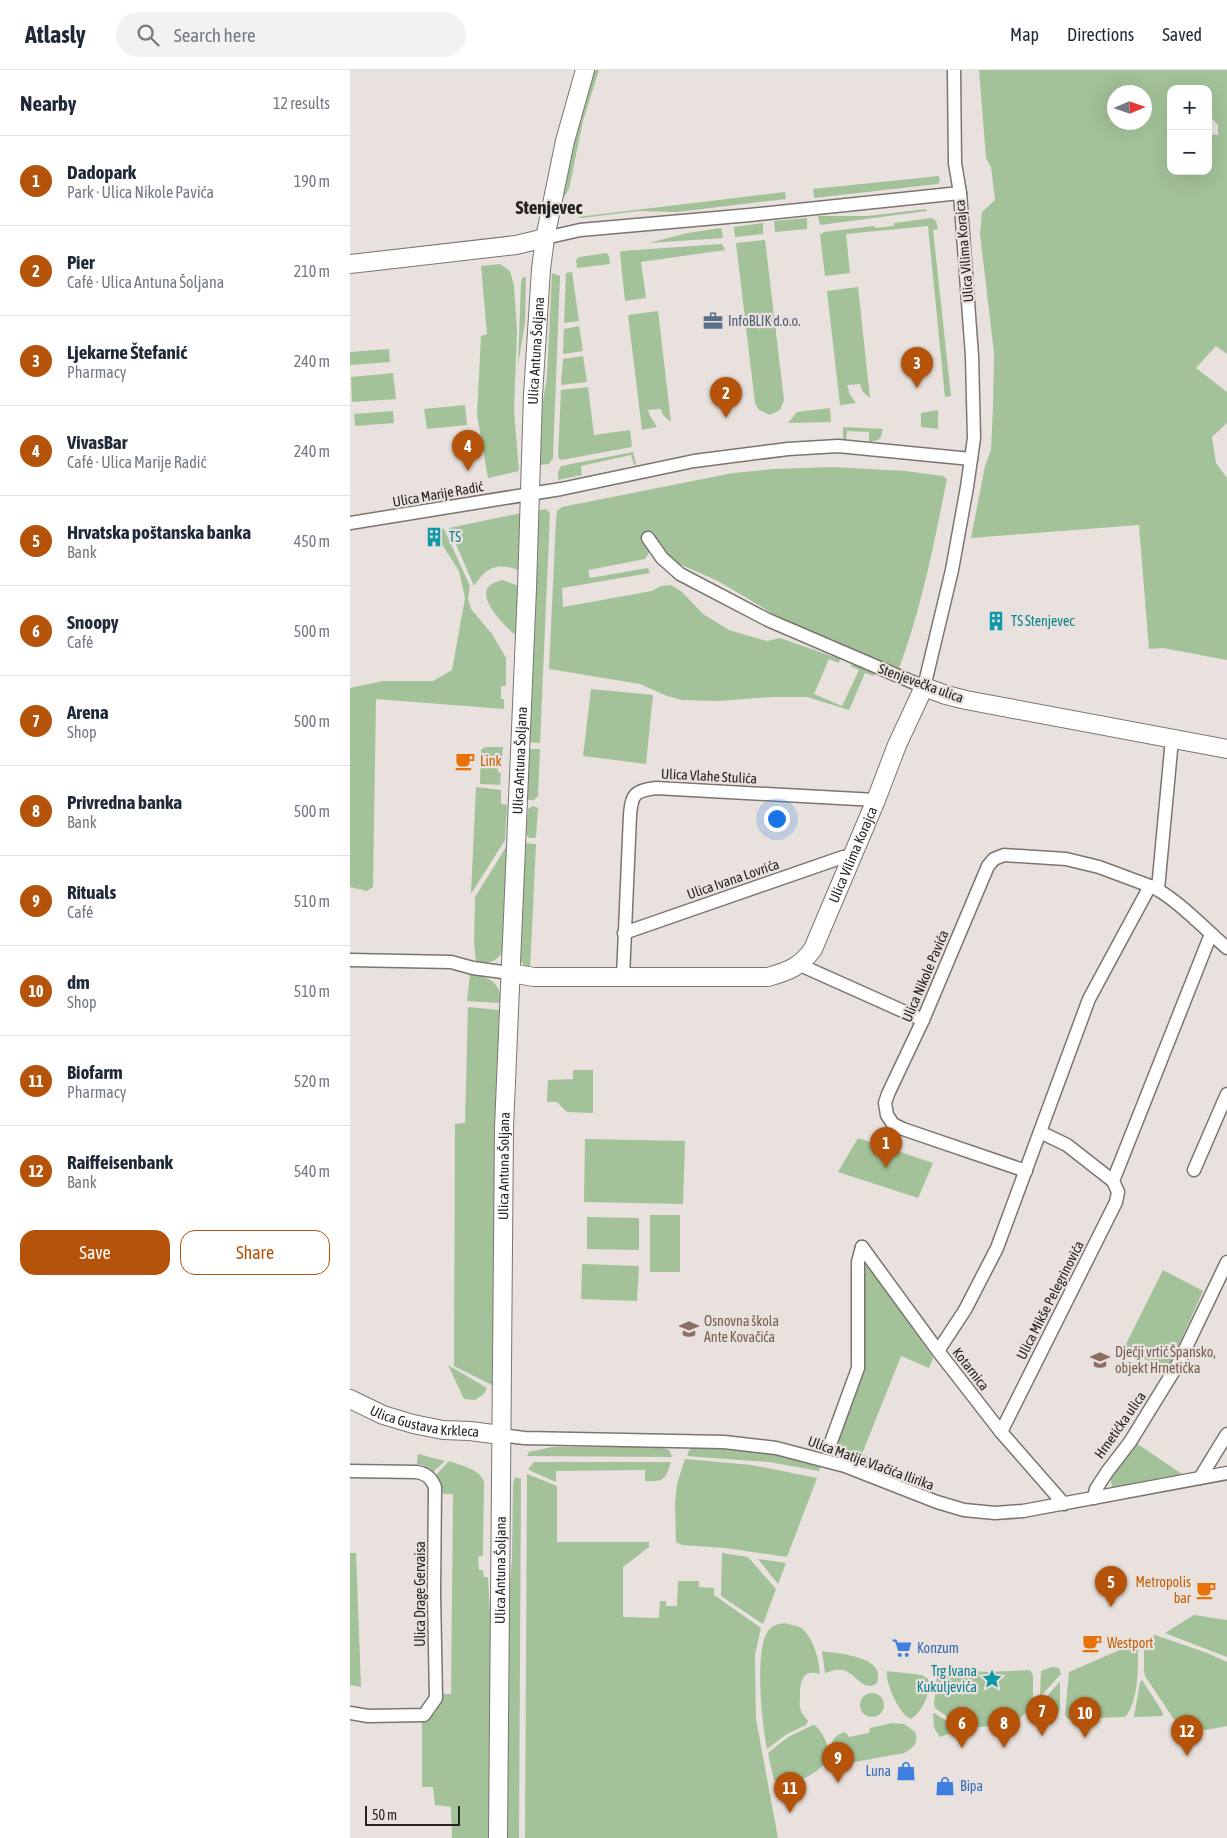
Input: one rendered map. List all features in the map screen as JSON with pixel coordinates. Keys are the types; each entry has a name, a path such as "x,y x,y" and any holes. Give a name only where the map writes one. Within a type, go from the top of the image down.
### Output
{"street":[{"name":"Ulica Antuna Šoljana","path":"498,1838 504,1128 540,269 565,141 585,70"},
{"path":"954,70 955,163 960,192"},
{"name":"Ulica Vilima Korajca","path":"510,973 534,977 768,977 800,964 813,948 876,800 897,745 924,687 952,570 974,438 972,356 960,192 750,215 580,230 545,238"},
{"path":"350,264 516,244 545,238"},
{"path":"530,494 694,460 788,449 838,446 971,460"},
{"name":"Ulica Marije Radić","path":"350,523 530,494"},
{"name":"Stenjevečka ulica","path":"648,538 662,558 680,574 768,620 924,687 966,700 1227,749"},
{"path":"938,1352 965,1310 1007,1226 1089,999 1154,888 1172,739"},
{"name":"Ulica Vlahe Stulića","path":"623,977 631,802 635,793 656,788 876,800"},
{"name":"Ulica Nikole Pavića","path":"1026,1172 903,1129 893,1124 885,1108 888,1094 923,1020 988,866 994,859 1004,855 1066,859 1099,867 1154,888 1227,948"},
{"name":"Ulica Ivana Lovrića","path":"624,932 843,857 852,857"},
{"name":"Ulica Mikše Pelegrinovića","path":"1001,1432 1116,1202 1118,1192 1113,1181 1211,934"},
{"path":"350,960 451,962 473,968 510,973"},
{"path":"800,964 923,1020"},
{"path":"1194,1170 1227,1094"},
{"path":"1040,1132 1067,1145 1113,1181"},
{"name":"Kotarnica","path":"831,1442 858,1368 858,1262 862,1247 938,1352 1001,1432 1064,1504"},
{"name":"Hrnetićka ulica","path":"1094,1498 1096,1489 1130,1442 1178,1364 1227,1262"},
{"name":"Ulica Gustava Krkleca","path":"350,1399 383,1415 413,1424 444,1430 500,1435"},
{"path":"1200,1478 1227,1434"},
{"name":"Ulica Matije Vlačića Ilirika","path":"500,1435 524,1438 679,1440 776,1448 826,1461 937,1502 964,1510 995,1513 1023,1511 1064,1504 1227,1473"},
{"name":"Ulica Drage Gervaisa","path":"350,1471 424,1473 431,1478 435,1487 434,1594 436,1698 424,1715 368,1716 350,1714"}],"green space":[{"path":"592,70 599,70 583,121 569,189 563,199 567,167"},
{"path":"979,70 1227,70 1227,354 1216,346 1196,368 1227,392 1227,423 1212,437 1216,463 1227,478 1227,660 1163,648 1149,649 1139,525 971,538 985,466 991,450 994,353 980,234 982,212 995,200 991,167 986,158"},
{"path":"939,176 940,182 937,184 814,198 813,189"},
{"path":"785,192 786,199 677,212 639,211 577,217"},
{"path":"926,209 927,211 820,225 818,216 867,216"},
{"path":"807,218 807,229 775,232 774,221"},
{"path":"932,218 936,221 938,229 933,230 951,396 945,397 928,226 846,234 850,273 825,276 820,235 824,232 874,226 875,228 894,226 894,223"},
{"path":"763,223 763,234 735,237 734,227"},
{"path":"721,228 723,238 649,243 687,233"},
{"path":"765,240 784,400 780,410 770,415 759,410 755,403 736,243"},
{"path":"722,244 725,250 641,262 646,298 625,301 621,251"},
{"path":"607,253 610,264 577,268 576,260 579,257"},
{"path":"500,264 510,271 514,286 517,332 514,410 519,471 488,478 477,415 481,336 487,334 481,266"},
{"path":"572,272 579,321 564,323 566,273"},
{"path":"552,273 560,276 553,458 549,464 539,465 543,401 547,376"},
{"path":"526,277 525,322 518,365 521,283 522,278"},
{"path":"858,287 870,398 863,392 860,384 847,385 850,395 856,403 840,405 827,291"},
{"path":"658,311 671,422 663,415 661,409 648,410 657,427 642,430 628,315"},
{"path":"579,326 583,351 563,354 564,329"},
{"path":"389,349 390,362 350,365 350,352"},
{"path":"583,356 587,382 561,385 563,359"},
{"path":"393,373 396,399 352,402 351,377"},
{"path":"588,387 594,435 630,430 632,447 561,460 558,457 561,390"},
{"path":"465,405 467,425 427,429 424,409"},
{"path":"830,408 831,422 788,423 797,412"},
{"path":"938,410 938,429 921,427 921,413"},
{"path":"393,411 394,423 355,426 354,414"},
{"path":"843,427 883,429 878,440 869,442 869,432 847,431 846,440 843,441"},
{"path":"633,452 636,464 634,465 631,455 581,466 582,475 558,480 558,472 561,466"},
{"path":"833,467 905,471 943,476 947,479 921,598 899,668 797,628 718,581 677,563 664,550 649,546 649,553 645,559 588,570 590,578 648,568 650,573 562,588 563,607 652,591 661,586 671,585 682,592 703,614 729,630 767,641 780,638 840,659 839,663 829,659 814,694 842,706 859,670 850,666 856,663 874,672 874,676 865,673 849,710 807,697 772,697 718,701 682,700 667,696 640,684 549,669 556,521 557,511 562,507 733,473 773,469"},
{"path":"546,509 550,513 540,743 527,742 537,511"},
{"path":"521,513 520,571 506,567 494,568 483,574 474,586 449,528"},
{"path":"444,529 470,586 468,598 471,609 492,634 506,658 506,686 501,686 501,699 504,699 504,709 376,699 373,887 367,891 350,887 350,688 383,681 433,681 452,670 465,598 459,571 441,543 438,530"},
{"path":"503,580 516,585 520,590 516,636 496,615 487,598 487,590 492,584"},
{"path":"591,689 653,695 646,764 583,756"},
{"path":"485,747 503,747 502,759 498,759 498,772 501,773 500,785 480,784 481,750"},
{"path":"527,749 540,749 538,796 534,800 524,800"},
{"path":"476,787 501,790 501,804 507,805 505,840 471,894"},
{"path":"533,806 538,808 536,836 535,838 529,838 526,834 528,809"},
{"path":"522,843 536,844 530,969 518,957"},
{"path":"508,844 503,950 495,960 476,961 474,944 475,897"},
{"path":"472,973 496,984 501,1001 498,1003 467,1001 470,975"},
{"path":"468,1007 499,1010 492,1385 454,1366 455,1124 465,1123"},
{"path":"573,1070 593,1070 593,1113 567,1112 557,1102 547,1102 548,1080 573,1079"},
{"path":"858,1138 933,1163 918,1198 838,1172"},
{"path":"585,1139 685,1141 683,1204 584,1202"},
{"path":"650,1215 680,1215 680,1272 650,1272"},
{"path":"587,1217 639,1218 639,1250 587,1249"},
{"path":"582,1264 639,1266 637,1301 581,1299"},
{"path":"863,1264 869,1267 933,1358 929,1368 901,1356 862,1454 871,1458 868,1468 851,1453 831,1455 862,1370"},
{"path":"1163,1270 1203,1291 1168,1369 1123,1350"},
{"path":"448,1365 487,1388 484,1394 475,1400 464,1399"},
{"path":"1136,1443 1182,1474 1112,1488 1111,1480 1113,1474"},
{"path":"552,1447 662,1447 669,1450 672,1457 527,1456 529,1452"},
{"path":"708,1447 757,1452 821,1465 819,1471 769,1462 687,1456 689,1450"},
{"path":"418,1454 445,1461 433,1472 423,1465 417,1464"},
{"path":"685,1459 752,1465 817,1478 787,1557 725,1548 682,1545 676,1542 675,1504 677,1484"},
{"path":"449,1461 474,1471 482,1477 484,1482 483,1556 478,1557 479,1570 483,1570 484,1577 488,1577 492,1650 490,1838 452,1838 451,1807 435,1805 433,1787 422,1787 422,1721 436,1712 441,1694 451,1694 453,1494 443,1494 436,1475"},
{"path":"534,1462 671,1462 663,1479 656,1481 645,1481 645,1470 556,1471 556,1482 528,1469"},
{"path":"527,1474 557,1486 557,1542 649,1542 649,1547 623,1567 623,1617 659,1618 660,1601 666,1601 666,1606 677,1606 678,1581 699,1581 699,1587 714,1588 714,1595 761,1628 755,1655 756,1719 778,1838 525,1838"},
{"path":"515,1477 521,1479 519,1838 506,1838 508,1609 512,1558 513,1485"},
{"path":"350,1553 356,1553 361,1687 350,1685"},
{"path":"722,1553 748,1557 776,1589 763,1624 721,1596"},
{"path":"758,1559 786,1563 778,1584"},
{"path":"1194,1615 1227,1620 1227,1657 1165,1633"},
{"path":"785,1623 801,1628 809,1637 817,1655 820,1673 809,1673 803,1677 800,1690 800,1705 808,1721 806,1725 787,1734 767,1749 761,1706 761,1654 768,1631 773,1626"},
{"path":"1155,1635 1227,1662 1227,1726 1206,1730 1175,1721 1145,1676 1144,1640"},
{"path":"1136,1643 1138,1646 1138,1663 1136,1691 1127,1715 1123,1717 1068,1719 1065,1715 1069,1672"},
{"path":"822,1651 850,1655 868,1662 875,1667 878,1674 877,1683 873,1686 865,1685 843,1670 825,1673"},
{"path":"1052,1667 1059,1668 1061,1674 1040,1697 1041,1671"},
{"path":"1030,1670 1033,1675 1033,1705 1016,1722 981,1727 961,1726 935,1708 934,1704 937,1674 941,1671 989,1672"},
{"path":"887,1671 922,1675 928,1679 929,1684 925,1701 911,1719 902,1712 894,1698 888,1683"},
{"path":"1142,1680 1162,1711 1163,1716 1134,1717 1140,1682"},
{"path":"1060,1681 1060,1709 1055,1719 1044,1719 1040,1715 1039,1706"},
{"path":"872,1693 880,1697 884,1705 880,1713 872,1717 864,1713 860,1705 864,1697"},
{"path":"934,1713 960,1730 940,1737 934,1728"},
{"path":"892,1723 904,1724 915,1732 916,1742 908,1751 843,1763 837,1755 832,1742 839,1734 845,1732 849,1737 869,1733 870,1728"},
{"path":"815,1725 826,1741 828,1755 825,1764 810,1775 792,1783 782,1784 774,1780 768,1753 788,1737"}],"place":[{"name":"InfoBLIK d.o.o.","path":"713,321"},
{"name":"Ljekarne Štefanić","path":"917,388"},
{"name":"Pier","path":"726,418"},
{"name":"VivasBar","path":"468,471"},
{"name":"TS","path":"434,537"},
{"name":"TS Stenjevec","path":"996,621"},
{"name":"Link","path":"465,761"},
{"name":"Dadopark","path":"886,1168"},
{"name":"Osnovna škola Ante Kovačića","path":"689,1329"},
{"name":"Dječji vrtić Špansko, objekt Hrnetićka","path":"1100,1360"},
{"name":"Metropolis bar","path":"1206,1590"},
{"name":"Hrvatska poštanska banka","path":"1111,1607"},
{"name":"Westport","path":"1092,1643"},
{"name":"Konzum","path":"902,1648"},
{"name":"Trg Ivana Kukuljevića","path":"992,1679"},
{"name":"Arena","path":"1042,1736"},
{"name":"dm","path":"1085,1738"},
{"name":"Snoopy","path":"962,1748"},
{"name":"Privredna banka","path":"1004,1748"},
{"name":"Raiffeisenbank","path":"1187,1756"},
{"name":"Luna","path":"906,1771"},
{"name":"Rituals","path":"838,1783"},
{"name":"Bipa","path":"945,1786"},
{"name":"Biofarm","path":"790,1813"}],"district":[{"name":"Stenjevec","path":"549,207"}]}
